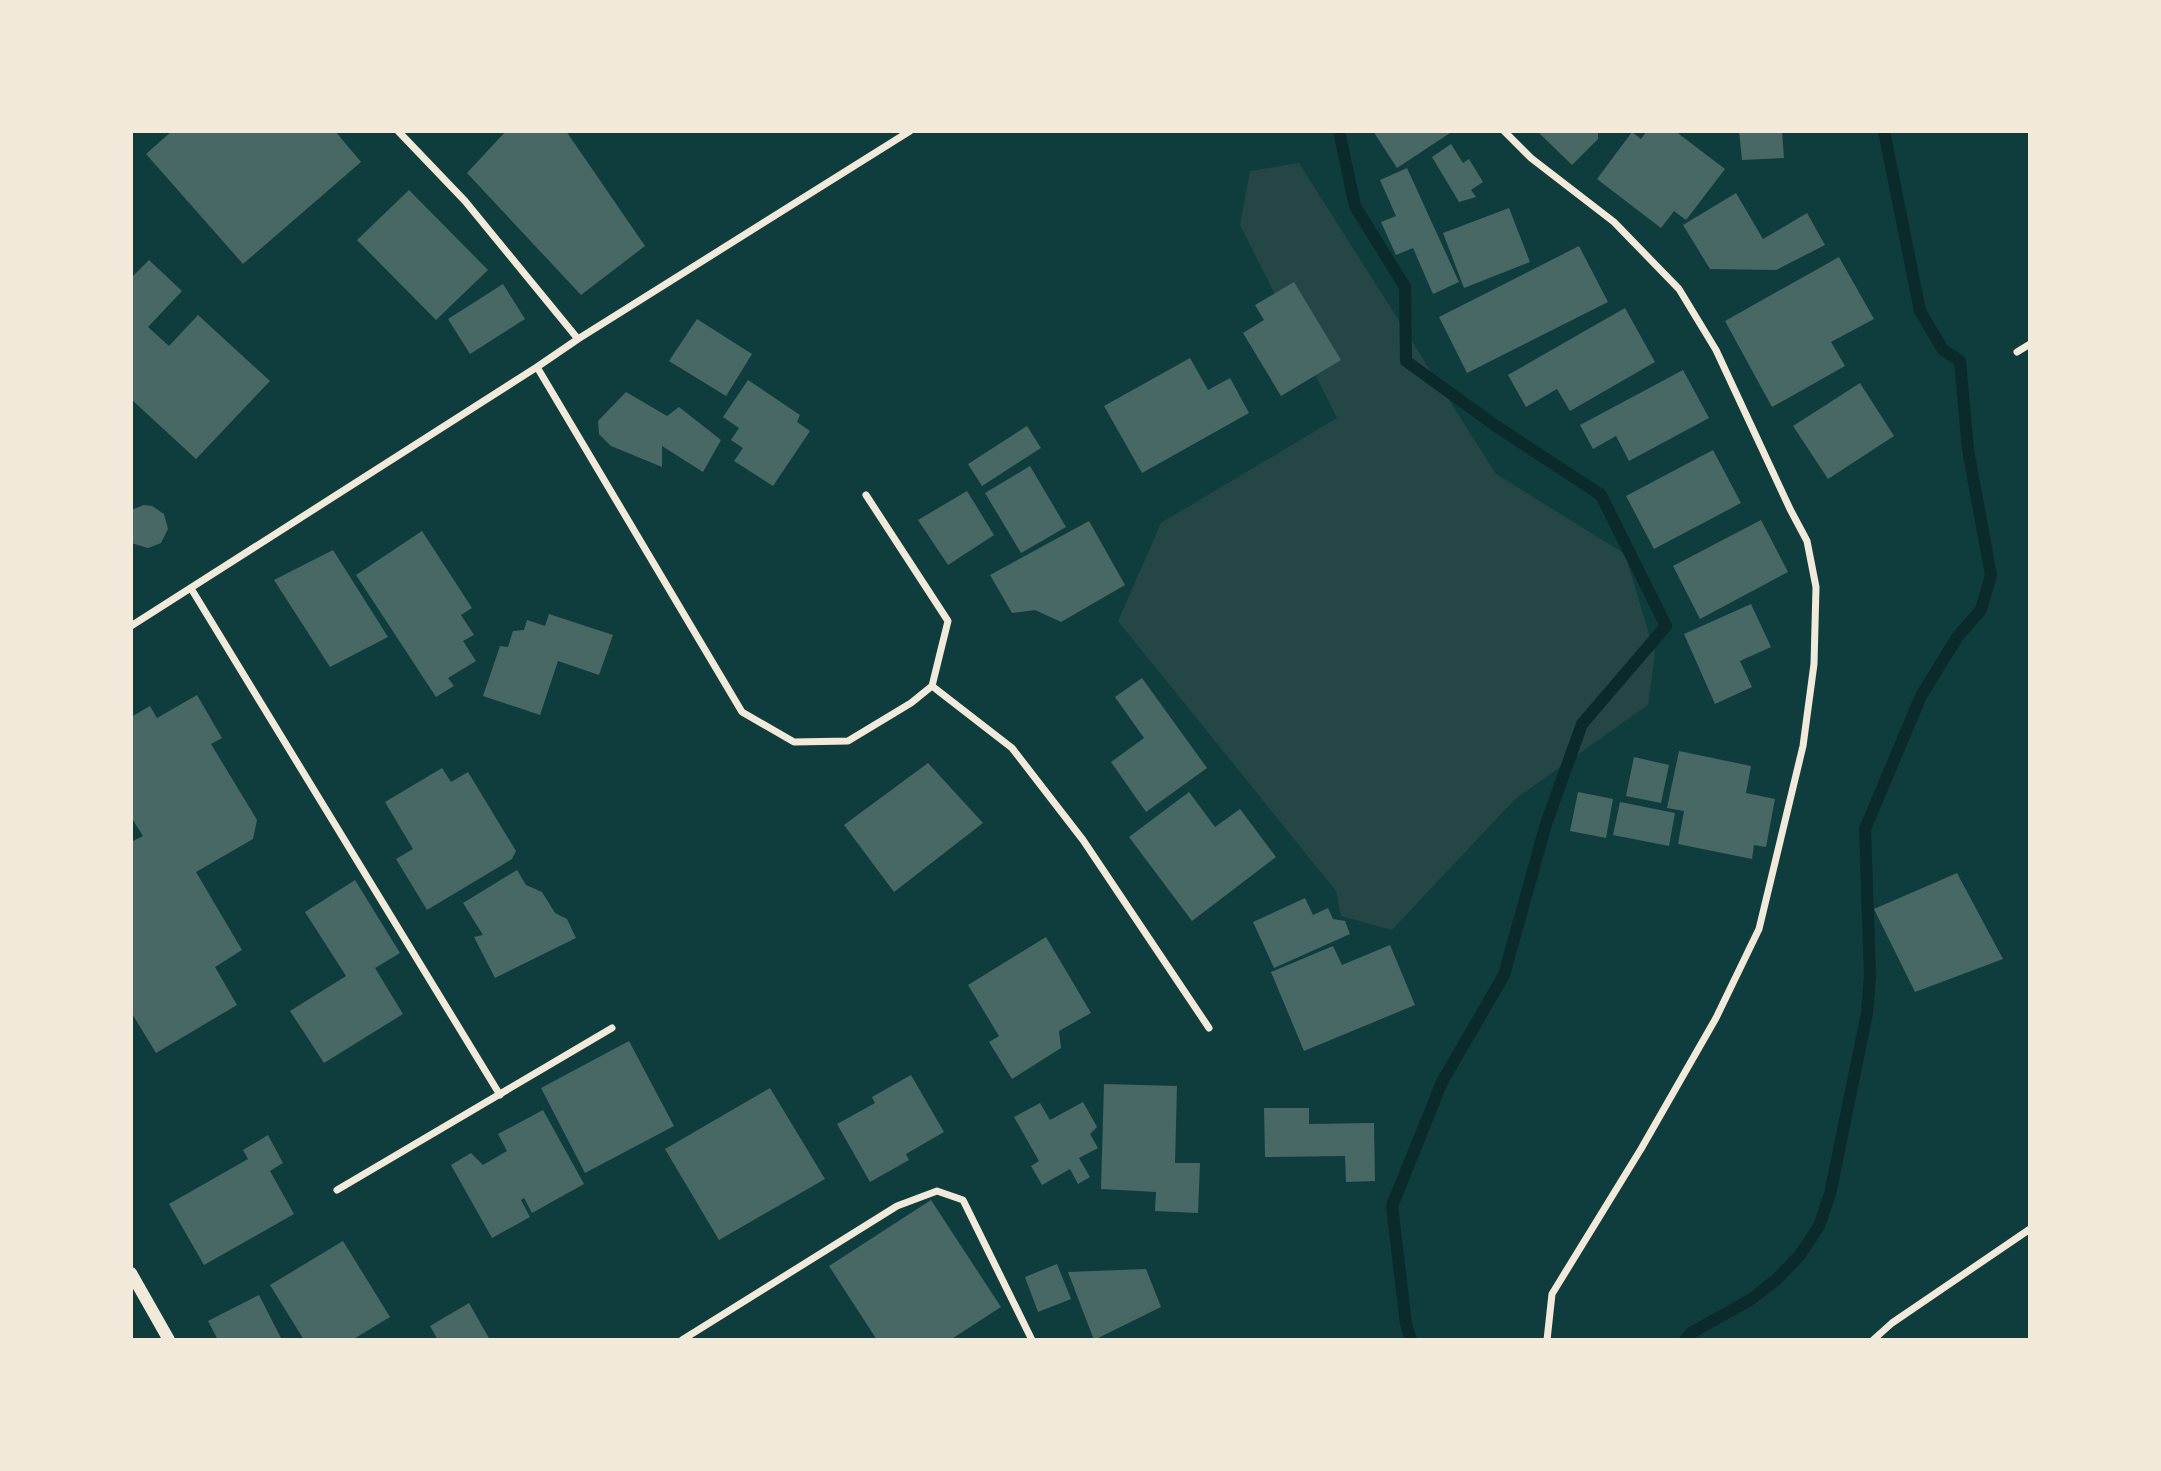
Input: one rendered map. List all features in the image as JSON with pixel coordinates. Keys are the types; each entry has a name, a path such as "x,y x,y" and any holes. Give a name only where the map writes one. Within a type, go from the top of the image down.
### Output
{"street":[{"path":"398,131 465,201 578,339"},
{"path":"131,626 192,590 578,339 910,131"},
{"path":"1504,131 1531,158 1614,222 1679,289 1716,350 1807,541 1816,587 1814,664 1803,746 1759,929 1716,1018 1641,1149 1552,1294 1547,1340"},
{"path":"2017,352 2030,344"},
{"path":"537,367 742,712 794,742 848,741 911,703 932,685 948,621 866,495"},
{"path":"192,590 500,1095"},
{"path":"932,685 1012,748 1083,839 1209,1028"},
{"path":"337,1190 612,1028"},
{"path":"682,1340 897,1206 937,1191 963,1200 1032,1340"},
{"path":"1873,1340 1892,1323 2030,1229"},
{"path":"131,1273 169,1340"}],"shaded area":[{"path":"1299,163 1496,474 1625,554 1655,654 1648,705 1515,799 1392,930 1341,916 1336,891 1118,621 1161,523 1337,418 1240,225 1250,171"}],"building":[{"path":"172,131 335,131 361,162 243,264 146,154"},
{"path":"506,131 566,131 645,246 581,295 467,173"},
{"path":"1373,131 1453,131 1397,168"},
{"path":"1537,131 1598,131 1598,139 1572,165"},
{"path":"1647,131 1675,131 1725,169 1686,220 1674,211 1661,228 1597,179 1632,132 1641,139"},
{"path":"1739,131 1782,131 1784,158 1742,160"},
{"path":"1451,144 1463,163 1469,159 1483,182 1471,190 1476,197 1459,202 1432,157"},
{"path":"1407,168 1459,282 1433,294 1413,248 1396,255 1381,222 1396,216 1380,180"},
{"path":"409,190 488,270 436,320 357,240"},
{"path":"1736,193 1763,239 1807,213 1825,245 1776,270 1710,269 1683,225"},
{"path":"1509,208 1530,262 1464,288 1443,233"},
{"path":"1579,246 1608,302 1467,373 1439,317"},
{"path":"1839,257 1874,319 1831,342 1845,366 1772,407 1725,321"},
{"path":"149,260 182,291 148,327 169,346 198,315 270,381 196,459 131,399 131,278"},
{"path":"1294,282 1341,360 1281,396 1243,333 1264,320 1255,305"},
{"path":"503,284 525,319 470,354 448,319"},
{"path":"1625,308 1655,362 1570,411 1557,389 1526,407 1508,375"},
{"path":"697,319 752,354 726,396 669,361"},
{"path":"1190,358 1208,390 1230,378 1249,413 1142,473 1104,406"},
{"path":"1683,370 1709,418 1629,461 1616,436 1593,449 1580,425"},
{"path":"748,380 800,415 797,422 810,431 773,486 734,461 743,448 731,440 739,428 723,417"},
{"path":"1860,383 1894,436 1828,479 1793,426"},
{"path":"626,392 667,416 679,407 721,440 703,472 662,446 662,467 611,446 599,434 598,421"},
{"path":"1027,426 1041,448 982,486 968,464"},
{"path":"1713,450 1741,503 1654,549 1626,496"},
{"path":"1030,466 1066,527 1021,553 985,493"},
{"path":"967,491 994,535 948,565 918,520"},
{"path":"144,505 152,506 164,514 168,529 161,543 148,548 131,543 131,510"},
{"path":"1761,520 1788,572 1700,619 1673,566"},
{"path":"1089,521 1125,585 1061,622 1035,610 1012,613 990,575"},
{"path":"422,531 472,608 461,615 474,635 463,641 476,661 448,678 454,686 436,697 356,575"},
{"path":"333,550 388,637 330,667 274,580"},
{"path":"1751,604 1771,647 1740,661 1752,687 1715,704 1684,634"},
{"path":"549,614 613,635 599,675 558,661 540,715 483,696 500,646 508,647 513,631 524,630 527,620 545,626"},
{"path":"1142,678 1207,768 1146,812 1111,762 1144,738 1115,697"},
{"path":"197,695 222,738 211,744 257,820 253,839 196,872 242,950 215,967 237,1005 156,1053 131,1012 131,842 143,836 131,817 131,717 150,706 157,718"},
{"path":"1679,751 1751,766 1746,793 1775,799 1766,847 1754,845 1752,859 1678,844 1684,811 1667,808"},
{"path":"1634,757 1669,765 1661,803 1626,796"},
{"path":"928,763 983,823 894,892 844,825"},
{"path":"442,768 451,782 468,772 516,851 512,859 427,910 396,859 413,849 385,802"},
{"path":"1189,792 1215,827 1240,809 1276,857 1192,921 1129,837"},
{"path":"1578,792 1613,799 1606,838 1570,831"},
{"path":"1620,802 1675,813 1669,846 1613,835"},
{"path":"517,870 526,885 542,892 555,913 567,919 576,938 495,978 474,937 483,935 463,903"},
{"path":"1957,873 2003,959 1915,992 1874,909"},
{"path":"355,880 400,953 375,968 403,1014 324,1063 290,1011 346,976 305,912"},
{"path":"1305,898 1313,915 1328,908 1333,919 1345,921 1350,934 1274,968 1253,922"},
{"path":"1046,937 1091,1013 1059,1031 1061,1048 1012,1079 989,1042 999,1036 968,985"},
{"path":"1390,945 1415,1005 1304,1051 1271,972 1333,946 1342,965"},
{"path":"629,1041 674,1126 585,1173 541,1088"},
{"path":"911,1075 944,1132 906,1154 909,1160 870,1182 837,1124 875,1103 872,1097"},
{"path":"1104,1084 1177,1086 1175,1163 1200,1163 1198,1213 1155,1211 1156,1192 1101,1189"},
{"path":"770,1088 825,1179 719,1240 665,1149"},
{"path":"1083,1102 1097,1127 1090,1134 1098,1148 1079,1158 1090,1177 1078,1184 1070,1169 1042,1185 1031,1166 1039,1161 1014,1117 1040,1103 1050,1120"},
{"path":"1264,1108 1309,1108 1309,1124 1374,1123 1375,1181 1346,1182 1345,1156 1265,1157"},
{"path":"543,1110 584,1184 532,1213 524,1198 521,1200 530,1217 492,1238 451,1165 471,1153 483,1165 507,1151 498,1134"},
{"path":"268,1135 283,1163 270,1171 294,1214 204,1265 169,1204 248,1159 243,1150"},
{"path":"931,1200 1001,1307 950,1340 877,1340 829,1266"},
{"path":"343,1241 390,1317 352,1340 304,1340 270,1285"},
{"path":"1057,1264 1071,1299 1038,1312 1025,1277"},
{"path":"1146,1269 1161,1307 1094,1340 1068,1272"},
{"path":"259,1295 282,1340 218,1340 208,1321"},
{"path":"469,1303 490,1340 438,1340 430,1326"}],"waterway":[{"path":"1339,131 1355,206 1405,287 1406,361 1496,426 1601,495 1666,626 1582,724 1546,824 1504,975 1442,1082 1392,1206 1406,1324 1411,1340"},
{"path":"1685,1340 1691,1333 1750,1300 1777,1279 1800,1255 1819,1226 1830,1194 1867,1013 1870,976 1865,829 1921,696 1958,636 1981,610 1991,575 1968,450 1960,361 1943,350 1920,311 1884,131"}]}
